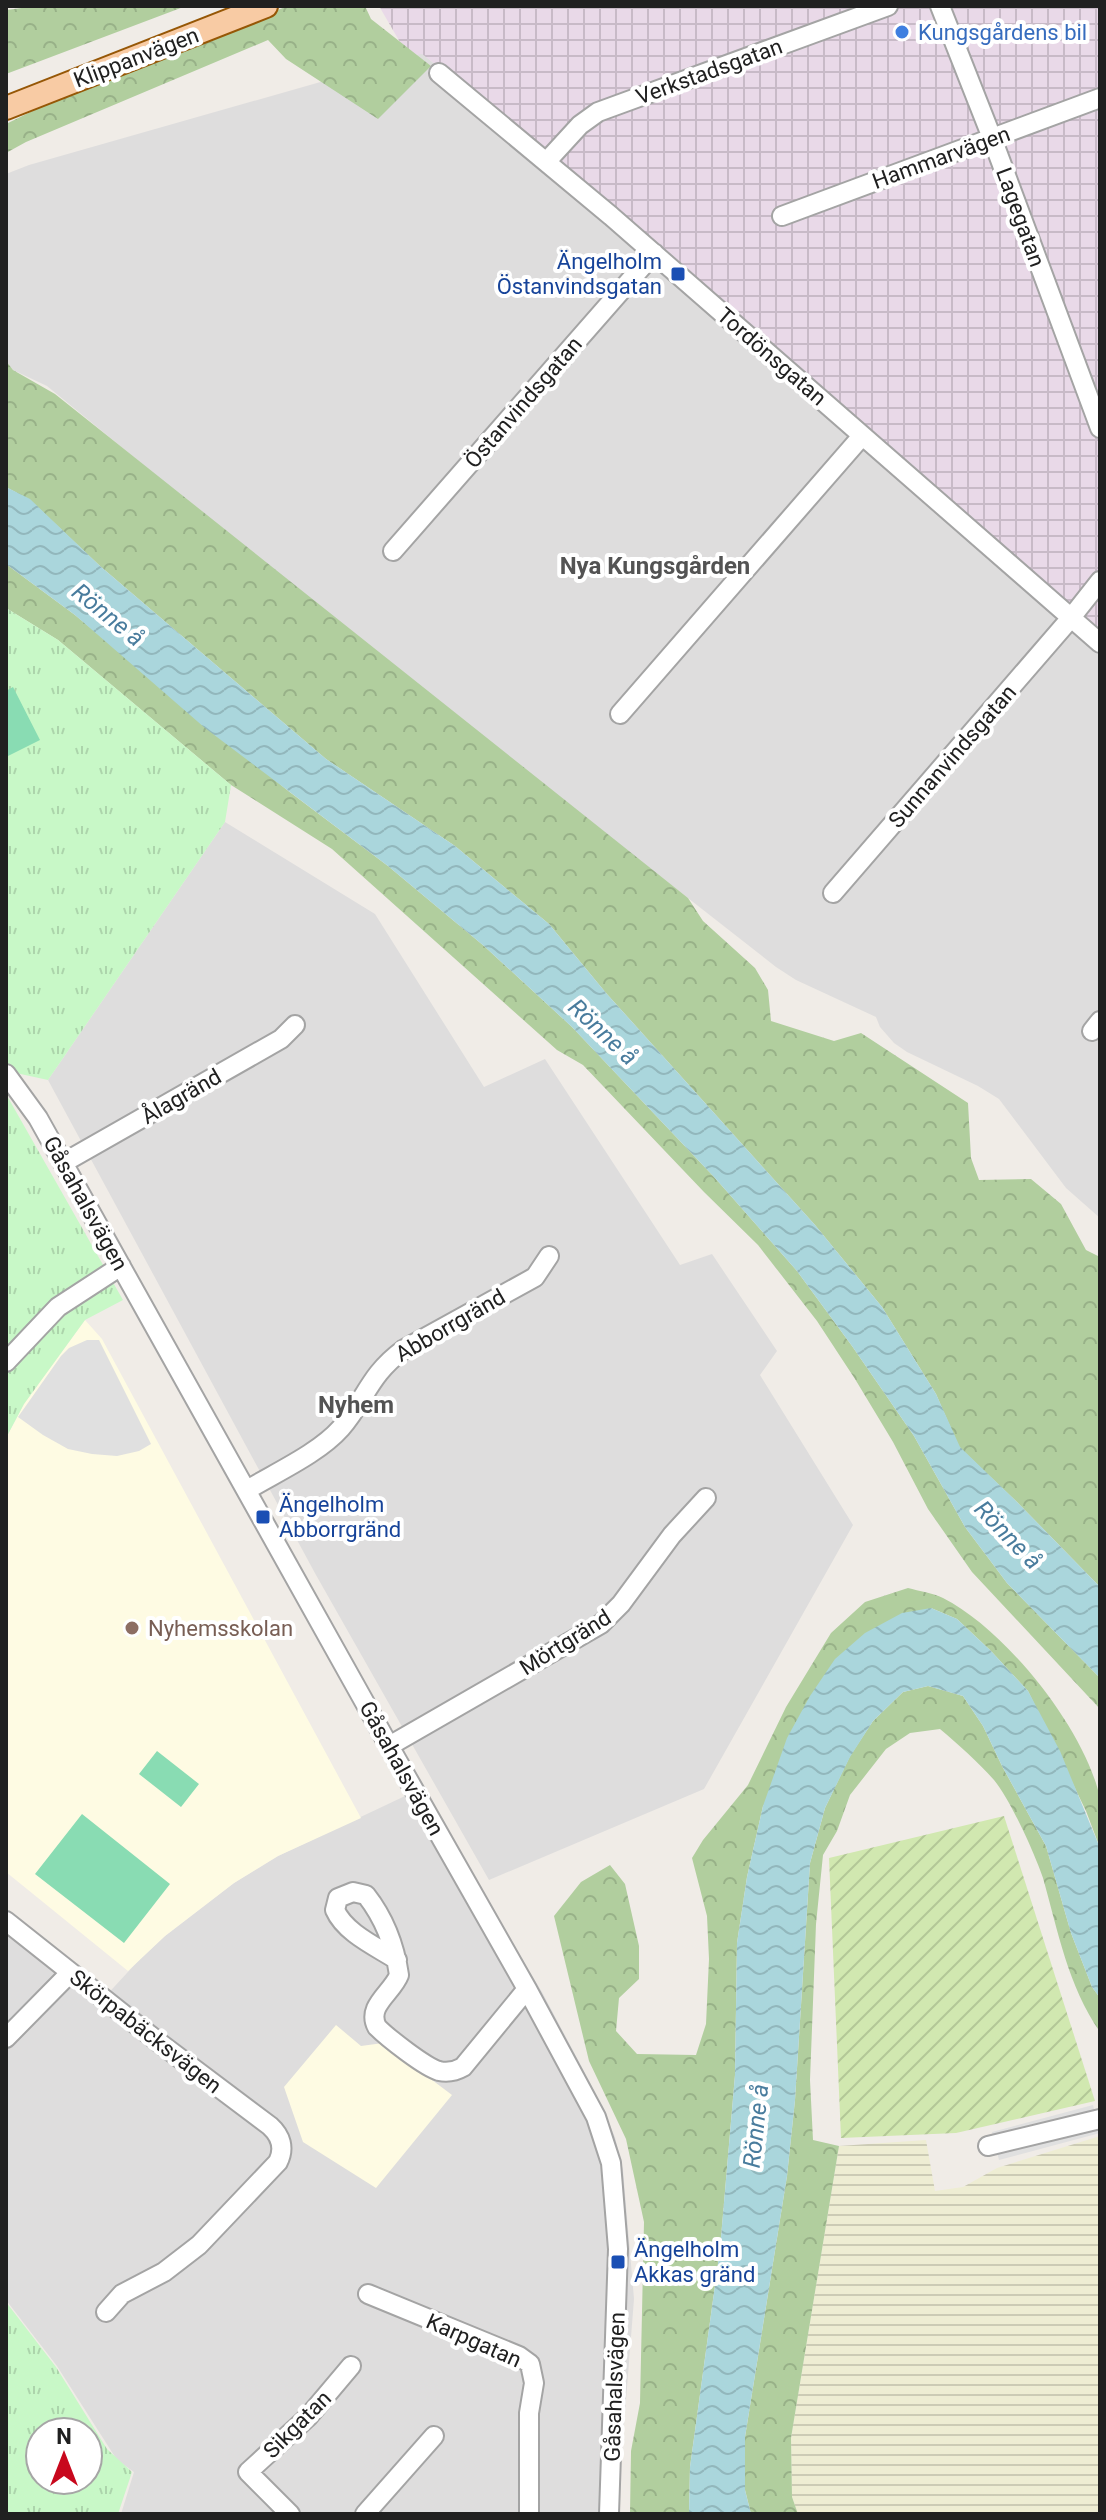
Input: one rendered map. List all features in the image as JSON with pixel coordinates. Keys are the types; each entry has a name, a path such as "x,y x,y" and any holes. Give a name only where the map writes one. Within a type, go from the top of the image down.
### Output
{"main road":[{"name":"Klippanvägen","path":"6,92 225,6"},
{"name":"Klippanvägen","path":"6,108 266,6"}],"street":[{"name":"Verkstadsgatan","path":"547,161 580,125 598,112 888,6"},
{"name":"Lagegatan","path":"940,6 1100,428"},
{"name":"Tordönsgatan","path":"439,73 654,253 1100,643"},
{"name":"Hammarvägen","path":"782,216 1100,98"},
{"name":"Östanvindsgatan","path":"393,551 654,253"},
{"path":"620,714 862,436"},
{"path":"1070,619 1100,581"},
{"name":"Sunnanvindsgatan","path":"833,893 1070,619"},
{"name":"Ålagränd","path":"63,1163 281,1039 295,1025"},
{"name":"Gåsahalsvägen","path":"6,1074 38,1118 596,2117 611,2163 618,2249 609,2514"},
{"name":"Abborrgränd","path":"247,1490 332,1437 390,1359 535,1277 549,1256"},
{"path":"6,1362 58,1307 121,1266"},
{"name":"Mörtgränd","path":"389,1746 601,1624 621,1604 672,1535 706,1498"},
{"name":"Skörpabäcksvägen","path":"6,1921 270,2126 282,2145 278,2162 199,2245 164,2272 122,2294 106,2312"},
{"path":"397,1960 399,1978 373,2013 374,2023 385,2035 434,2069 456,2071 463,2067 527,1989"},
{"path":"6,2038 70,1973"},
{"path":"363,2031 385,2035"},
{"path":"988,2146 1100,2119"},
{"name":"Karpgatan","path":"368,2294 519,2356 530,2364 534,2383 529,2413 529,2514"},
{"name":"Sikgatan","path":"290,2514 248,2472 308,2417 351,2366"},
{"path":"367,2514 434,2436"}],"shaded area":[{"path":"379,6 1100,6 1100,641 440,68 422,54 408,56"},
{"path":"422,53 1100,646 1100,1218 1066,1188 999,1099 907,1052 894,1043 880,1027 876,1017 796,980 776,967 330,618 47,386 13,370 6,361 6,174"},
{"path":"225,822 375,914 484,1087 545,1059 680,1265 712,1254 777,1351 760,1375 853,1525 704,1789 489,1880 316,1575 48,1080"},
{"name":"Nyhemsskolan","path":"85,1320 102,1339 361,1818 278,1856 234,1883 165,1936 128,1971 6,1872 6,1438 24,1404"},
{"path":"87,1340 99,1340 151,1444 139,1451 117,1456 68,1449 18,1417 61,1356 69,1348"},
{"path":"422,1788 439,1823 542,1992 595,2092 615,2137 623,2170 634,2299 617,2514 121,2514 134,2472 117,2460 104,2440 104,2416 89,2416 57,2366 6,2300 6,1928 102,2000 165,1936 234,1883 278,1856"},
{"path":"336,2025 361,2046 383,2043 452,2095 376,2188 303,2142 284,2087"},
{"path":"1093,2105 1100,2133 999,2160 992,2132"}],"green space":[{"path":"37,6 186,6 6,74 6,10"},
{"path":"288,6 365,6 371,19 431,66 378,119 286,59 268,40 6,153 6,124 94,81"},
{"path":"6,361 13,370 55,394 688,898 703,921 755,968 768,990 771,1021 834,1041 861,1033 968,1103 971,1158 979,1180 1031,1179 1061,1204 1086,1250 1100,1257 1100,1587 959,1447 936,1394 882,1307 815,1225 606,993 549,924 455,846 326,759 100,566 30,500 6,487"},
{"path":"6,564 75,615 287,790 388,866 484,946 572,1027 715,1178 797,1271 914,1436 965,1527 1007,1583 1100,1678 1100,1709 972,1572 928,1509 855,1379 817,1321 758,1245 583,1065 557,1050 332,849 231,785 58,640 6,608"},
{"path":"6,608 58,640 231,785 225,822 48,1080 16,1073 6,1064"},
{"path":"13,687 40,740 6,757 6,691"},
{"path":"6,1094 123,1300 85,1320 24,1404 6,1438"},
{"path":"908,1588 939,1596 967,1613 992,1633 1040,1684 1078,1742 1092,1771 1101,1804 1100,1848 1086,1811 1028,1691 957,1619 931,1608 763,1806 747,1877 737,1943 735,2075 720,2249 690,2467 689,2514 630,2514 631,2451 640,2403 644,2222 626,2139 589,2061 554,1916 581,1882 610,1865 625,1884 639,1946 639,1979 619,1998 616,2031 637,2054 696,2055 706,2024 709,1959 707,1916 692,1858 748,1785 786,1707 831,1633 865,1602"},
{"path":"928,1686 963,1696 983,1726 1046,1846 1071,1933 1092,1987 1100,1998 1100,2032 1072,1977 1034,1855 994,1780 940,1729 910,1733 886,1749 850,1795 837,1831 823,1855 816,1924 810,2080 813,2140 839,2146 791,2438 792,2497 798,2514 751,2514 745,2490 745,2437 787,2176 795,2100 810,1863 825,1808 850,1756 873,1721 903,1692"},
{"path":"157,1751 199,1784 181,1807 139,1774"},
{"path":"82,1814 170,1884 124,1943 35,1874"},
{"path":"1004,1816 1095,2101 956,2133 841,2138 829,1858"},
{"path":"1100,2136 1100,2514 798,2514 792,2497 791,2438 839,2146 926,2140 935,2191 963,2187 997,2168"},
{"path":"6,2302 56,2367 86,2416 24,2416 24,2496 104,2496 104,2444 132,2472 118,2514 6,2514"}],"water":[{"name":"Rönne å","path":"6,487 30,499 100,566 326,759 455,846 549,924 606,993 815,1225 882,1307 936,1394 960,1447 1100,1587 1100,1678 1007,1583 965,1527 914,1436 852,1346 797,1271 715,1178 572,1027 484,946 388,866 205,728 75,615 6,564"},
{"name":"Rönne å","path":"931,1608 957,1619 1028,1691 1060,1751 1100,1848 1100,1998 1092,1987 1071,1933 1046,1846 983,1726 963,1696 928,1686 903,1692 873,1721 850,1757 825,1808 810,1863 795,2100 787,2176 745,2437 745,2490 751,2514 689,2514 690,2467 720,2249 735,2075 737,1943 747,1877 763,1806 787,1738 835,1659 865,1633 902,1613"}],"place":[{"name":"Kungsgårdens bil","path":"902,32"},
{"name":"Ängelholm Östanvindsgatan","path":"678,274"},
{"name":"Ängelholm Abborrgränd","path":"263,1517"},
{"name":"Nyhemsskolan","path":"132,1628"},
{"name":"Ängelholm Akkas gränd","path":"618,2262"}],"district":[{"name":"Nya Kungsgården","path":"655,566"},
{"name":"Nyhem","path":"356,1405"}]}
